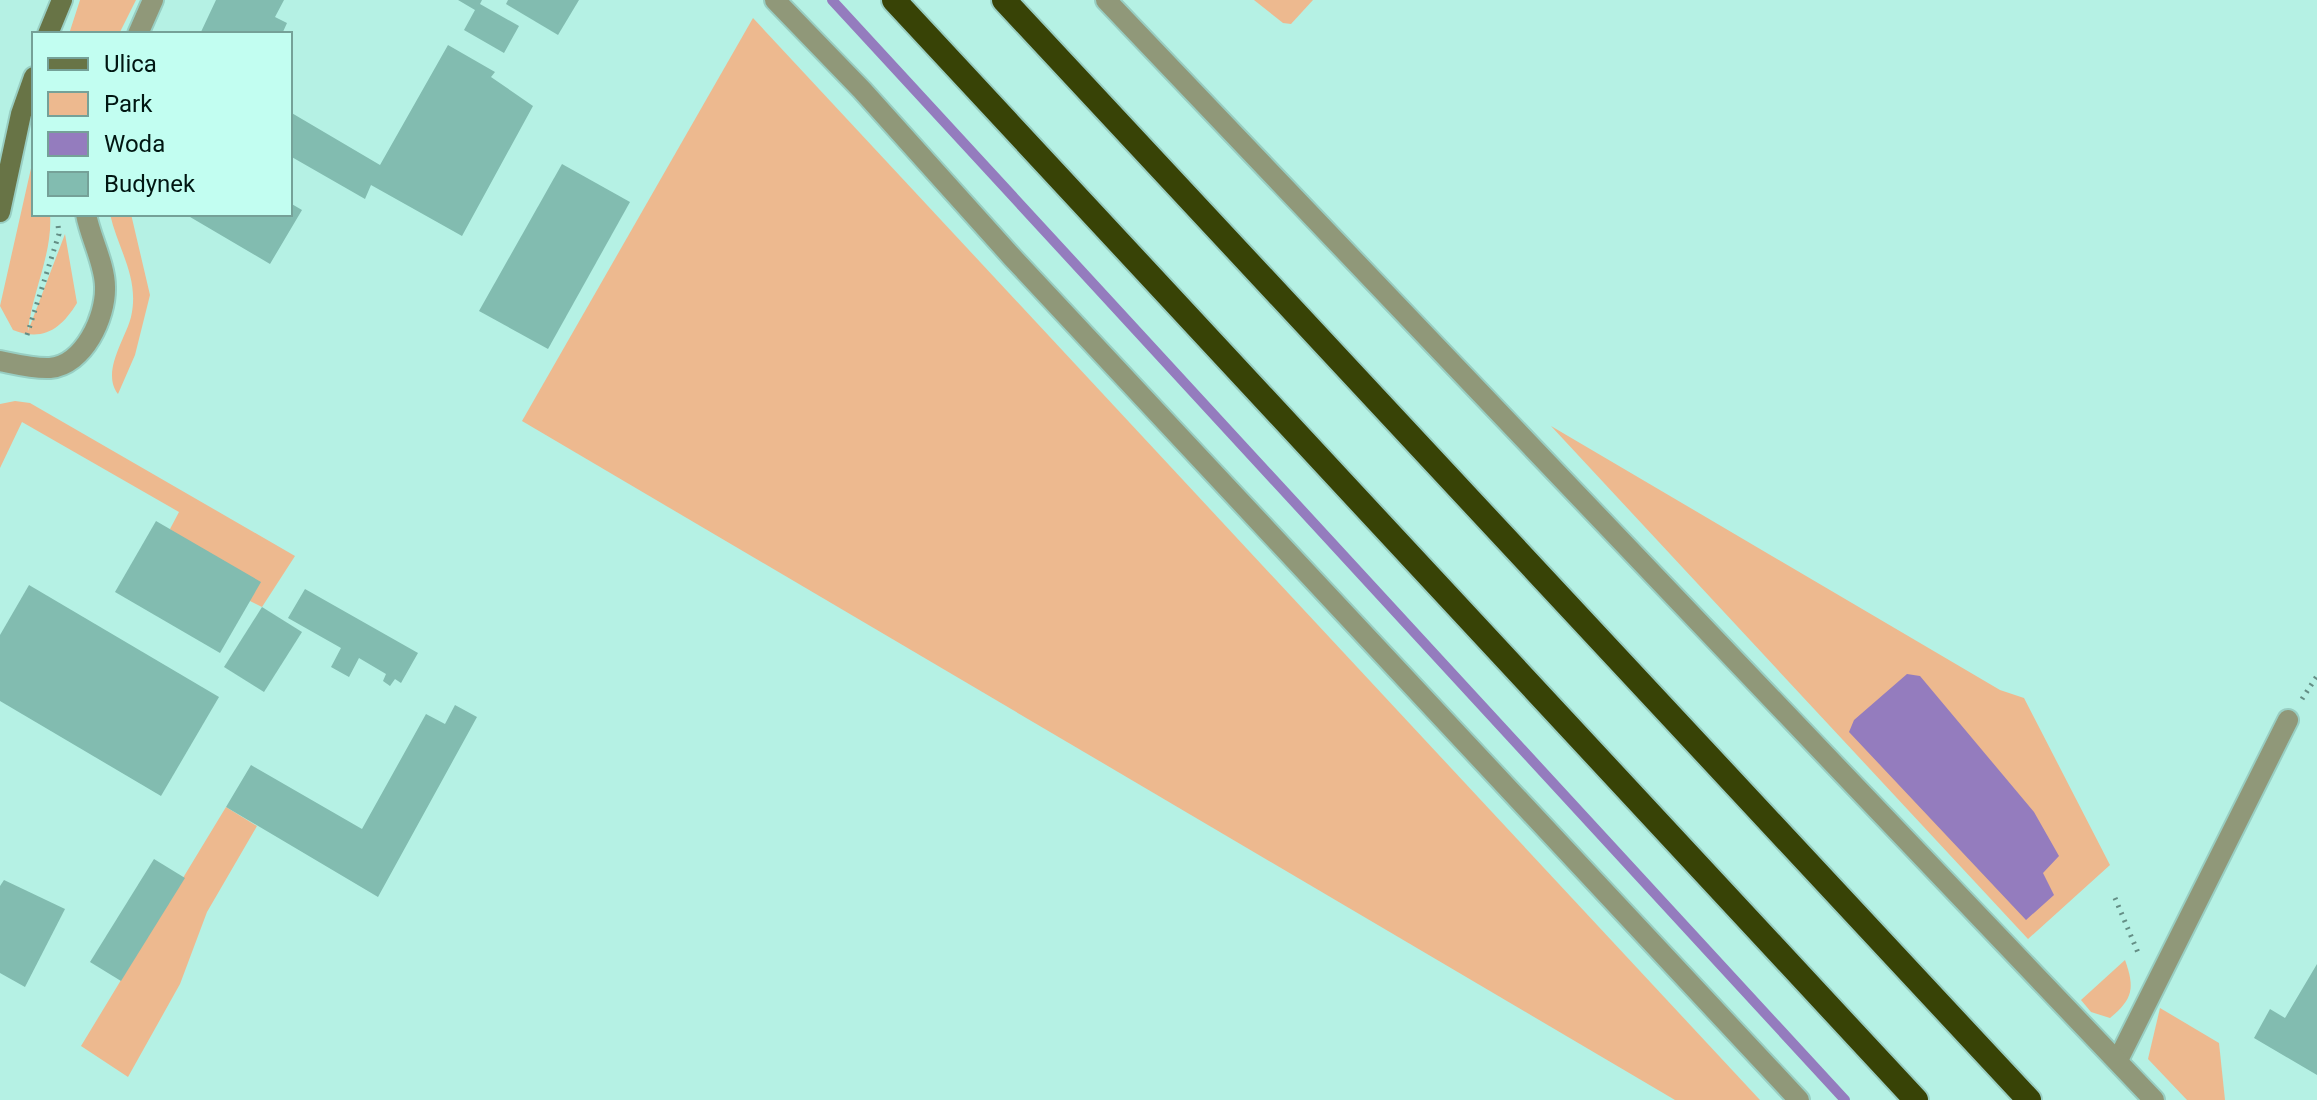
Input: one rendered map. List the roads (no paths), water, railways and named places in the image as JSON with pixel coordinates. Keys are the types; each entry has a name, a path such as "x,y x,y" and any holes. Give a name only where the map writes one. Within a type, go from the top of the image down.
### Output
{"highway":[{"path":"894,0 1916,1100"},
{"path":"1004,0 2029,1100"}],"street":[{"path":"49,32 62,0"},
{"path":"139,32 153,0"},
{"path":"775,0 1799,1100"},
{"path":"1106,0 2154,1100"},
{"path":"0,212 21,114 32,83"},
{"path":"0,361 48,368 63,365 88,341 105,285 87,216"},
{"path":"2118,1060 2288,720"}],"water":[{"path":"1907,674 1920,676 2034,812 2059,856 2043,873 2054,895 2026,920 1849,732 1854,720"}],"waterway":[{"path":"832,0 1845,1100"}]}
